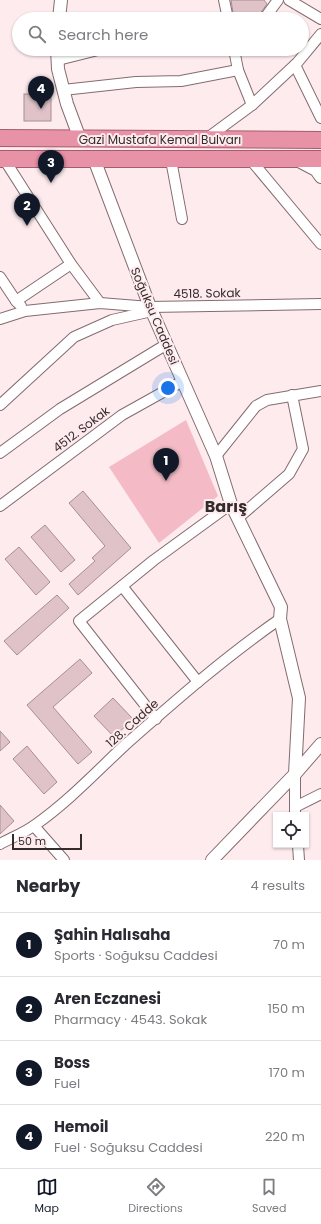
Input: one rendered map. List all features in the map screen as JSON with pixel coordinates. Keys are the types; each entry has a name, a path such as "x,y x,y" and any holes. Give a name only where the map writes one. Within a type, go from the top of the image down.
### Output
{"highway":[{"name":"Gazi Mustafa Kemal Bulvarı","path":"0,138 321,140"},
{"name":"Gazi Mustafa Kemal Bulvarı","path":"2,159 321,159"}],"street":[{"path":"60,12 61,0"},
{"path":"224,0 227,12"},
{"path":"269,12 278,0"},
{"path":"289,0 321,19"},
{"path":"309,48 321,34"},
{"path":"58,56 58,69 63,90 80,139"},
{"path":"235,56 238,70 252,105"},
{"path":"206,139 252,105 295,65 303,56"},
{"path":"295,65 321,118"},
{"path":"63,90 136,82 181,80 238,70"},
{"path":"2,159 71,264 100,303"},
{"name":"Soğuksu Caddesi","path":"94,159 151,309 216,456 231,504 281,607 280,619 299,698 295,774 295,811"},
{"path":"296,159 316,170 321,177"},
{"path":"171,160 182,219"},
{"path":"250,160 321,244"},
{"path":"16,301 71,264"},
{"path":"0,276 16,301 25,311"},
{"name":"4518. Sokak","path":"0,319 25,311 100,303 151,309 321,304"},
{"path":"0,404 74,337 112,320 151,309"},
{"path":"0,453 60,409 167,344"},
{"name":"4512. Sokak","path":"0,506 122,414 183,381"},
{"path":"216,456 256,406 267,400 321,391"},
{"path":"238,518 289,474 303,449 292,395"},
{"path":"156,719 79,621 154,560 231,504"},
{"path":"122,586 198,682"},
{"name":"128. Cadde","path":"0,844 34,826 198,682 280,619"},
{"path":"212,860 295,774 321,744"},
{"path":"295,811 321,794"},
{"path":"34,826 64,860"},
{"path":"298,848 299,860"}],"shaded area":[{"path":"186,420 218,496 159,543 109,467"}],"building":[{"path":"231,0 264,0 267,4 261,12 233,12"},
{"path":"24,94 51,94 51,121 24,121"},
{"path":"83,491 131,548 78,595 69,584 95,561 92,558 105,546 69,503"},
{"path":"45,525 75,560 61,572 31,537"},
{"path":"19,547 50,582 36,595 5,559"},
{"path":"57,595 69,608 17,655 4,641"},
{"path":"80,659 92,673 53,707 92,752 78,764 27,705"},
{"path":"113,698 133,719 114,737 94,716"},
{"path":"0,731 10,742 0,751"},
{"path":"27,746 57,782 44,794 13,759"},
{"path":"0,805 14,821 0,834"}],"place":[{"name":"Hemoil","path":"41,109"},
{"name":"Boss","path":"51,183"},
{"name":"Aren Eczanesi","path":"27,226"},
{"name":"Şahin Halısaha","path":"166,481"}],"district":[{"name":"Barış","path":"226,506"}]}
